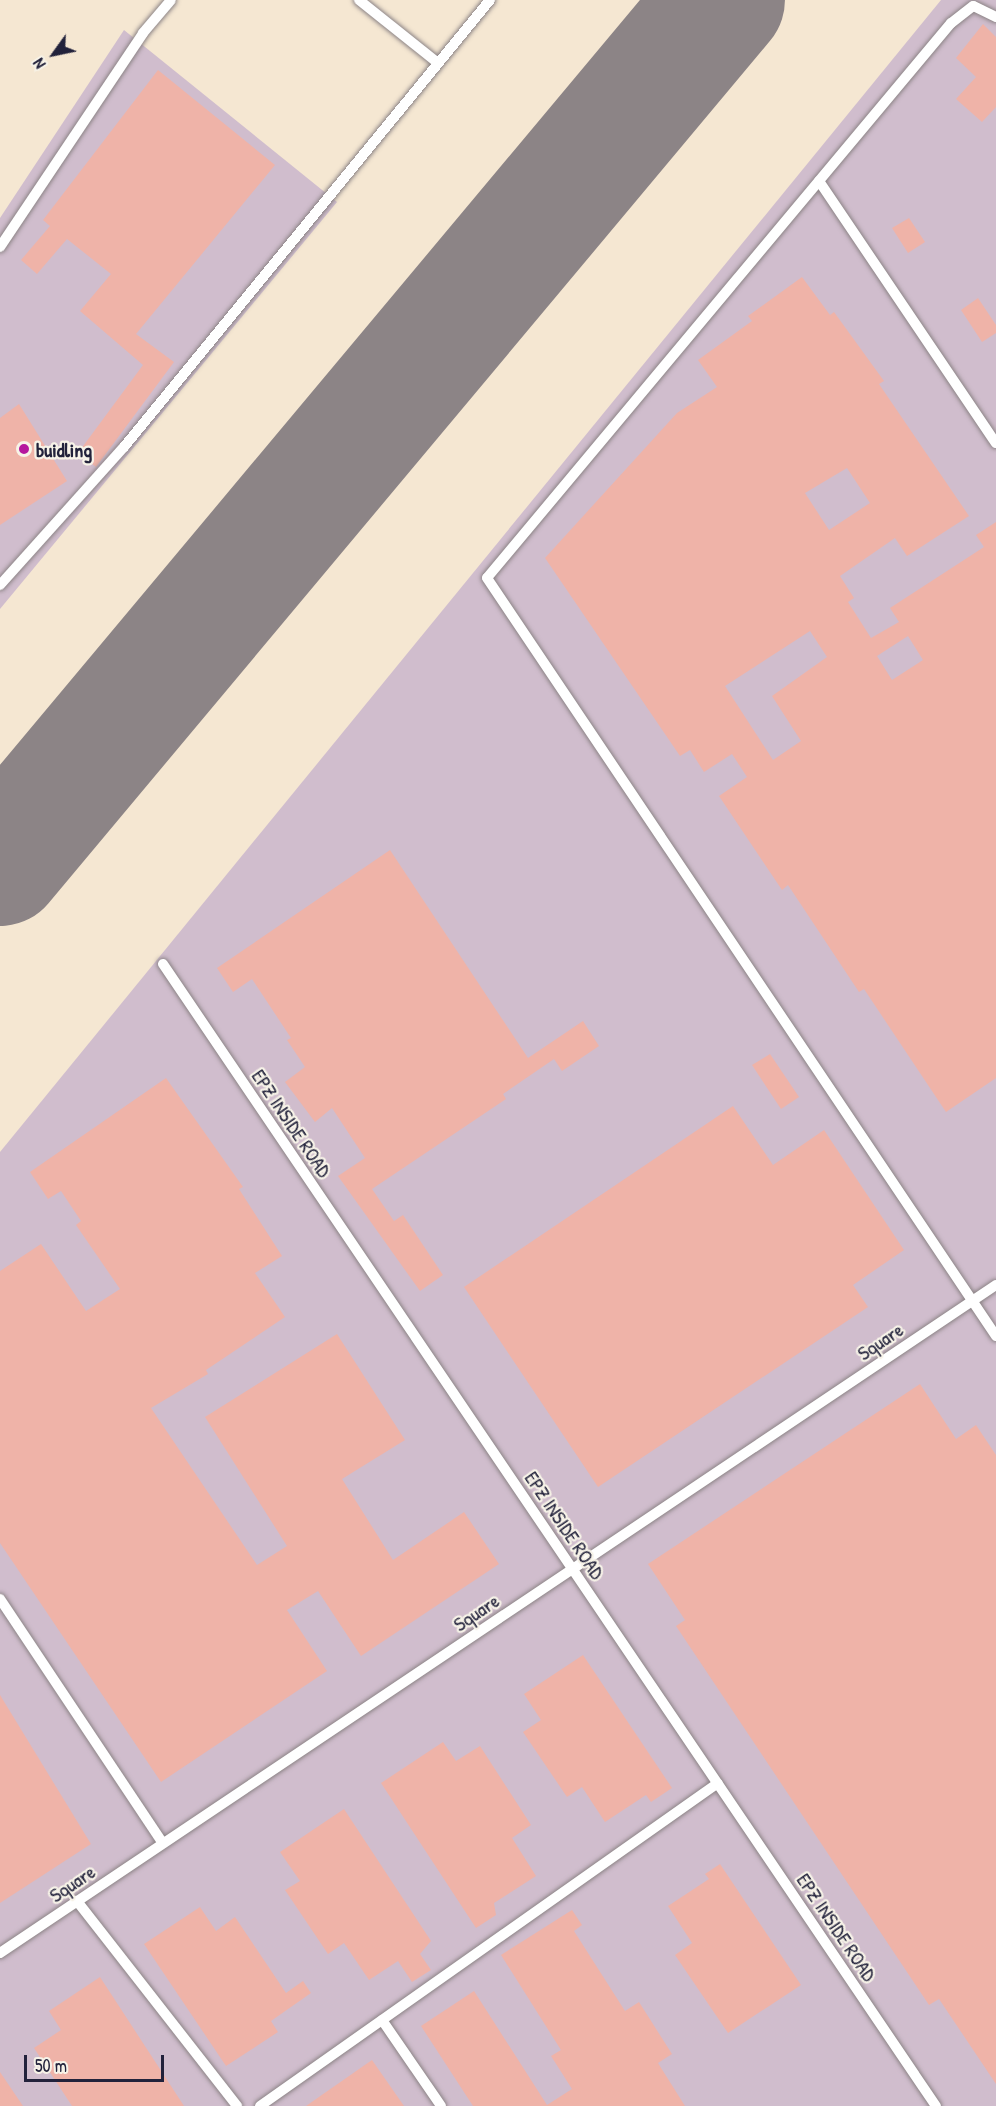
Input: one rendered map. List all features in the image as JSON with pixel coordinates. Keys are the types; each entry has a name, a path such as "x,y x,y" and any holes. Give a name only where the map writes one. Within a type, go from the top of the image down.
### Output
{"lane":[{"path":"0,247 143,33 171,0"},
{"path":"359,0 438,63"},
{"path":"0,585 123,447 490,0"},
{"path":"996,17 973,6 951,23 487,578 996,1336"},
{"path":"819,181 996,443"},
{"name":"EPZ INSIDE ROAD","path":"163,964 936,2106"},
{"name":"Square","path":"0,1953 996,1285"},
{"path":"0,1599 163,1843"},
{"path":"260,2106 718,1783"},
{"path":"77,1901 237,2106"},
{"path":"382,2020 441,2106"}],"shaded area":[{"path":"941,0 996,0 996,2106 0,2106 0,1152"},
{"path":"124,30 337,202 0,609 0,218"}],"building":[{"path":"983,24 996,37 996,107 982,122 956,99 976,77 956,58"},
{"path":"158,70 275,165 136,334 174,362 96,467 78,453 143,365 80,311 111,274 67,239 37,274 21,260 50,226 43,220"},
{"path":"909,218 925,242 908,253 892,228"},
{"path":"802,277 830,315 834,312 884,381 879,384 969,516 907,556 895,538 840,576 854,598 848,602 871,638 899,622 890,608 984,547 976,535 996,522 996,1078 946,1112 864,989 859,992 788,885 782,890 719,796 747,777 732,754 704,772 690,750 680,756 545,558 677,413 717,387 698,360 752,321 748,316","holes":["847,468 870,503 829,530 805,493","810,631 827,657 772,696 801,741 773,760 725,686","908,636 923,660 892,680 877,656"]},
{"path":"978,298 996,325 996,333 982,342 961,310"},
{"name":"buidling","path":"19,404 67,481 0,525 0,418"},
{"path":"390,850 528,1058 583,1021 599,1046 562,1071 554,1059 503,1094 506,1099 372,1189 394,1221 403,1215 443,1275 420,1291 338,1176 365,1158 332,1108 315,1122 285,1082 305,1067 287,1040 291,1038 252,979 233,992 217,968"},
{"path":"770,1054 799,1097 781,1109 752,1065"},
{"path":"166,1078 243,1187 239,1189 282,1256 255,1273 285,1317 206,1370 208,1374 151,1408 257,1565 287,1546 205,1417 337,1334 405,1440 342,1479 393,1560 464,1512 499,1564 361,1656 318,1591 287,1610 327,1671 161,1782 0,1543 0,1271 41,1244 86,1311 120,1289 76,1225 81,1221 61,1191 48,1199 30,1172"},
{"path":"733,1106 773,1165 824,1130 904,1250 853,1285 868,1307 598,1487 464,1287"},
{"path":"920,1384 956,1439 976,1425 996,1455 996,2084 939,1999 929,2005 676,1626 685,1620 648,1564"},
{"path":"583,1655 672,1788 651,1802 646,1795 605,1822 582,1787 567,1797 523,1732 541,1720 524,1694"},
{"path":"0,1695 91,1844 0,1903"},
{"path":"443,1742 456,1761 480,1746 531,1825 512,1838 536,1876 494,1903 496,1915 476,1928 381,1783"},
{"path":"344,1809 431,1941 420,1954 431,1970 412,1982 398,1961 369,1980 344,1943 328,1954 285,1890 300,1881 280,1852"},
{"path":"720,1864 801,1985 728,2033 675,1955 692,1943 668,1906 709,1879 705,1874"},
{"path":"200,1907 216,1931 235,1917 286,1993 303,1981 311,1993 271,2021 278,2032 226,2066 144,1944"},
{"path":"572,1910 582,1925 574,1931 625,2011 639,2002 672,2054 658,2063 685,2106 473,2106 421,2026 474,1991 547,2105 572,2089 551,2056 561,2050 501,1955"},
{"path":"100,1977 184,2106 72,2106 34,2048 61,2030 49,2011"},
{"path":"372,2060 404,2106 306,2106"},
{"path":"0,2072 23,2106 0,2106"}],"runway":[{"path":"0,863 722,0"}],"place":[{"name":"buidling","path":"24,449"}]}
